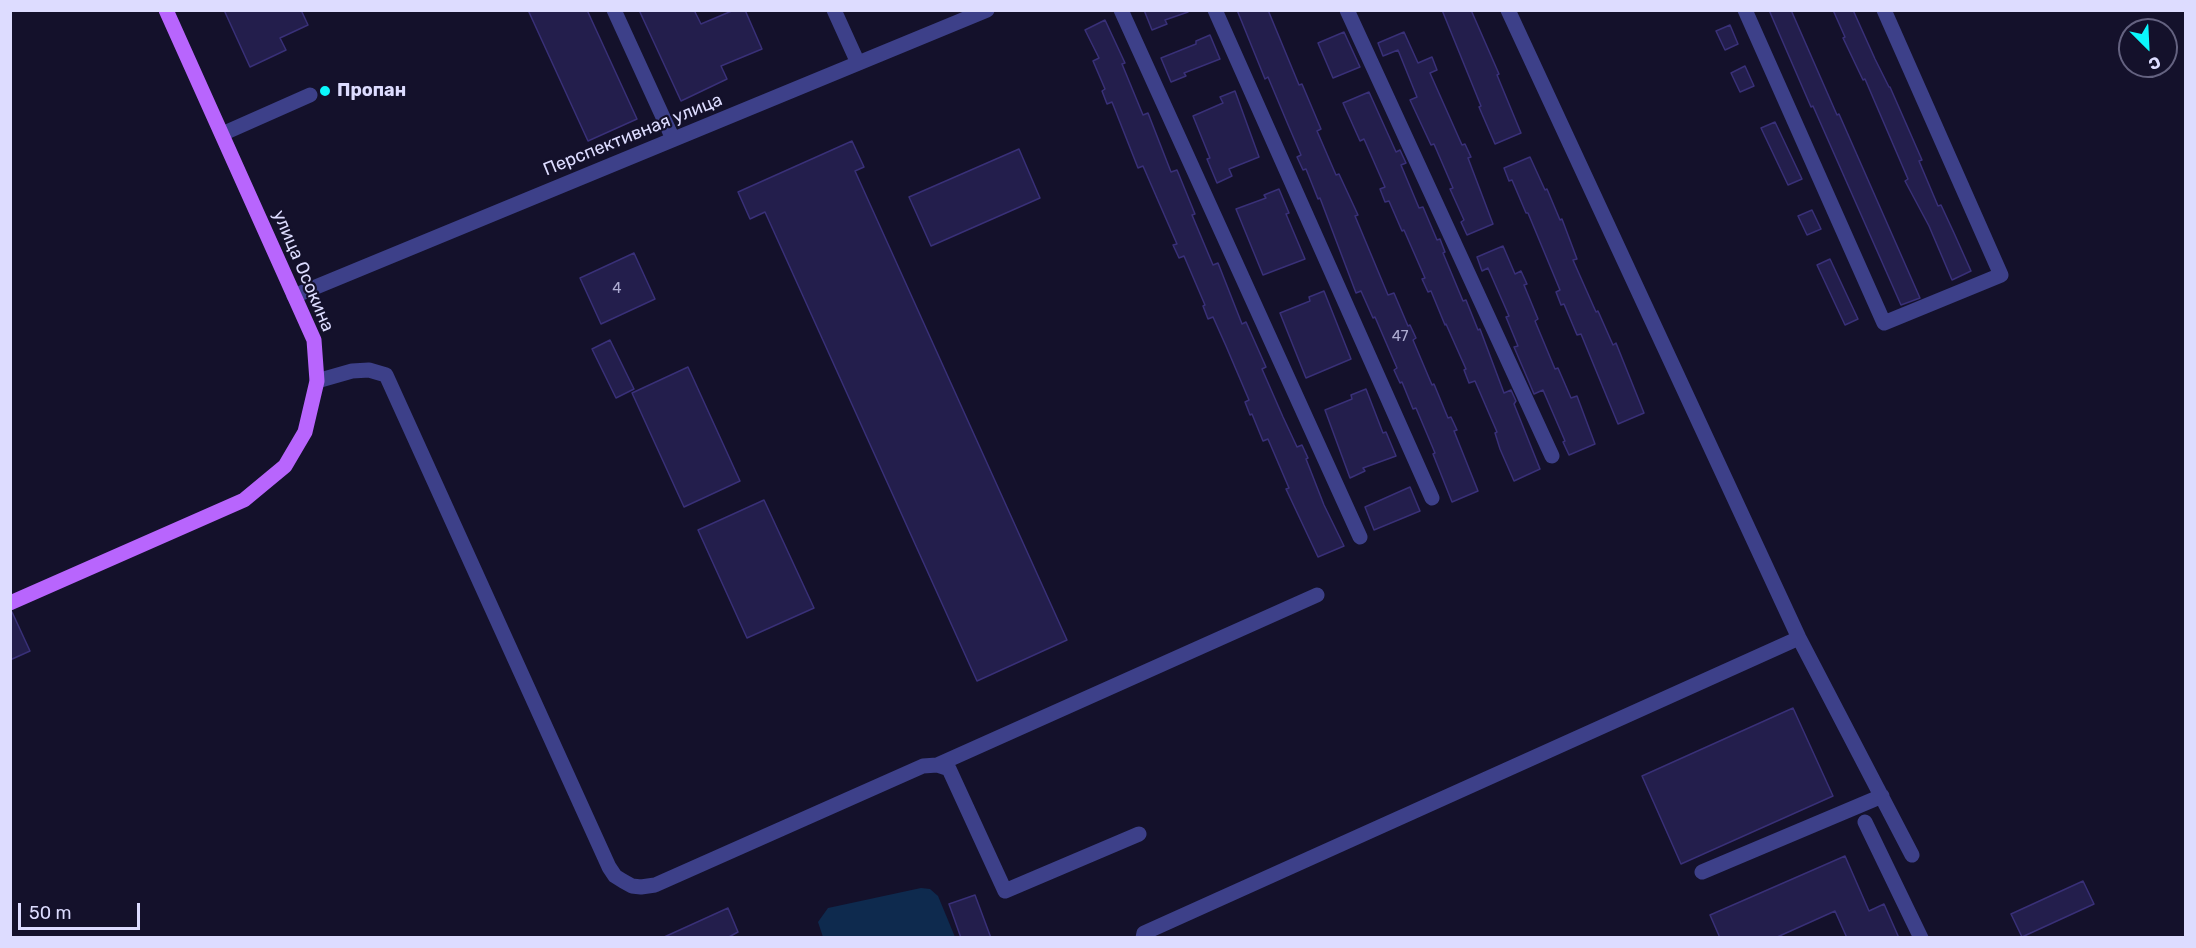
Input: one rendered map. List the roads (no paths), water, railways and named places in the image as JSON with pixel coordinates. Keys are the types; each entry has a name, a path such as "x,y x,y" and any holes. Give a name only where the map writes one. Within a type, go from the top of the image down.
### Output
{"main road":[{"name":"улица Осокина","path":"10,603 244,500 285,466 305,432 316,381 314,340 166,10"}],"street":[{"path":"614,10 674,139"},
{"path":"834,10 858,63"},
{"name":"Перспективная улица","path":"294,296 987,10"},
{"path":"1121,10 1360,537"},
{"path":"1215,10 1432,498"},
{"path":"1347,10 1552,456"},
{"path":"1508,10 1799,638 1912,855"},
{"path":"1745,10 1884,323 2001,275 1884,10"},
{"path":"222,134 310,95"},
{"path":"316,381 352,371 369,370 386,375 609,867 615,876 632,886 655,885 923,766 937,765 1317,595"},
{"path":"1143,938 1144,933 1799,638"},
{"path":"937,765 949,769 1005,891 1139,834"},
{"path":"1702,872 1882,796"},
{"path":"1865,822 1921,938"}],"water":[{"path":"921,888 930,889 938,896 955,937 823,937 818,922 828,908"}],"place":[{"name":"Пропан","path":"325,91"}]}
